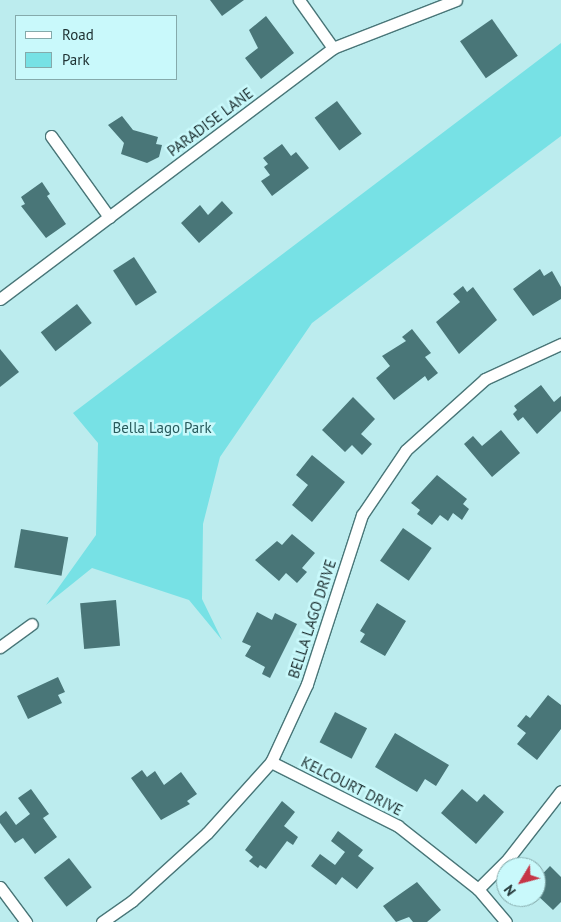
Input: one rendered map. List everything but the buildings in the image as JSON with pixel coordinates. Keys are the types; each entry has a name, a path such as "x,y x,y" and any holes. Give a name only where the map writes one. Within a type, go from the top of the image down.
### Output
{"street":[{"path":"299,0 333,48"},
{"name":"PARADISE LANE","path":"0,299 333,48 456,0"},
{"path":"51,136 109,217"},
{"name":"BELLA LAGO DRIVE","path":"102,922 132,901 207,833 271,762 307,684 362,515 406,450 486,379 561,344"},
{"path":"0,647 32,624"},
{"name":"KELCOURT DRIVE","path":"271,762 398,826 478,889 506,922"},
{"path":"478,889 508,859 561,791"},
{"path":"0,887 26,922"}],"green space":[{"name":"Bella Lago Park","path":"561,43 561,136 312,323 220,457 203,524 202,599 222,640 189,600 92,568 46,605 96,535 98,443 73,413"}]}
